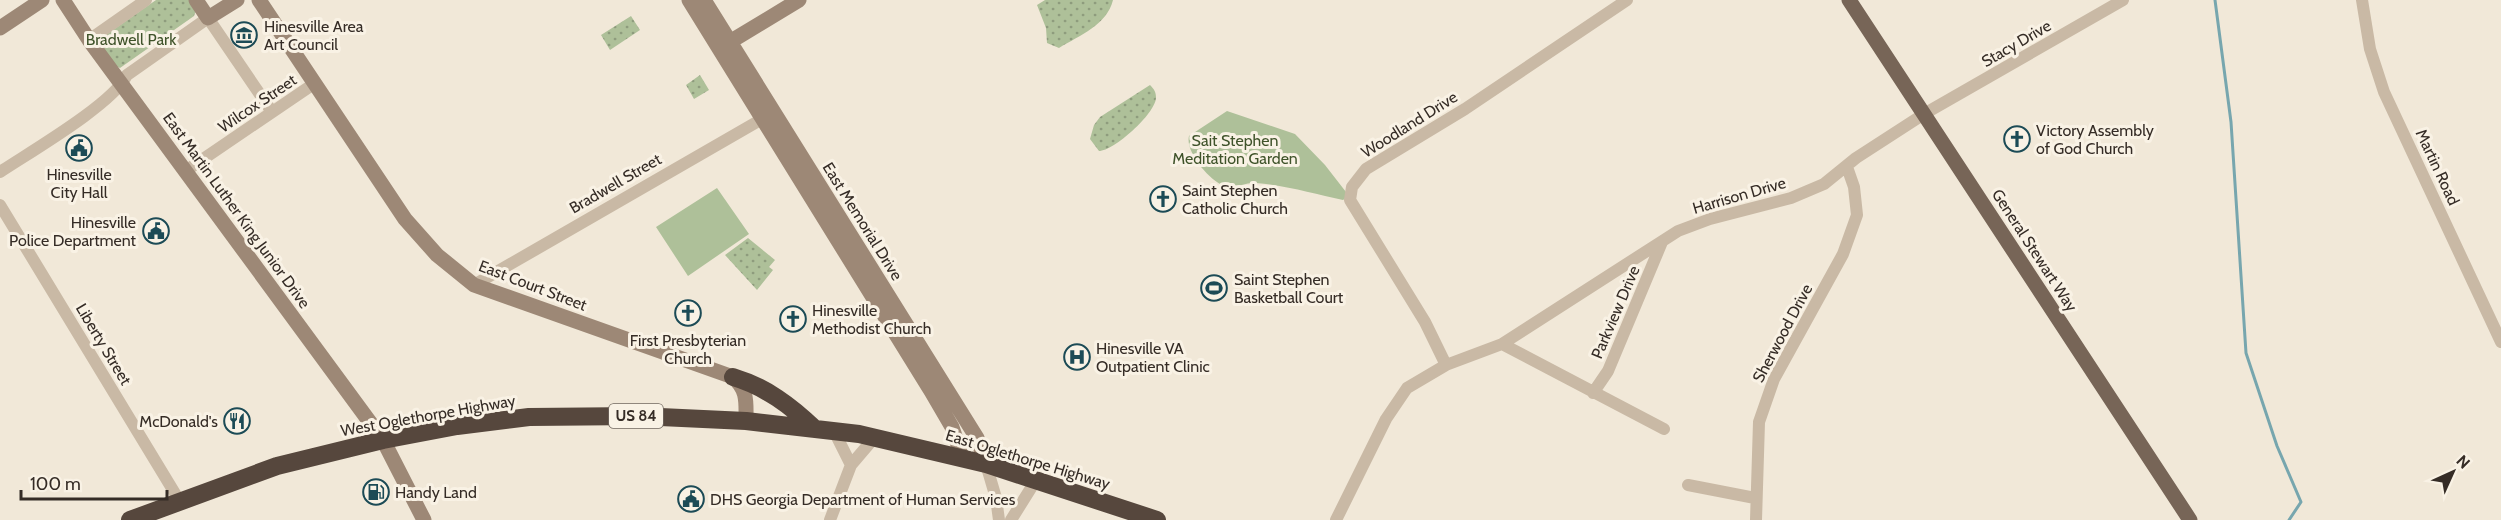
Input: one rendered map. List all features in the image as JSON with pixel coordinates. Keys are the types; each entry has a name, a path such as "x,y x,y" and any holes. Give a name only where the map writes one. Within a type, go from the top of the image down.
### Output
{"highway":[{"path":"733,377 753,383 777,397 815,429"},
{"name":"West Oglethorpe Highway","path":"130,520 179,500 277,466 383,440 457,426 529,417 639,416 746,421 815,429"},
{"name":"East Oglethorpe Highway","path":"815,429 874,438 962,457 1157,520"}],"main road":[{"name":"General Stewart Way","path":"1849,0 2190,520"}],"street":[{"path":"0,28 42,0"},
{"name":"East Martin Luther King Junior Drive","path":"63,0 89,40 187,170 383,440 424,520"},
{"path":"89,40 146,0"},
{"path":"196,0 272,112"},
{"path":"0,172 77,122 122,85 127,75 237,0"},
{"name":"East Court Street","path":"260,0 405,219 436,255 474,285 733,377"},
{"name":"East Memorial Drive","path":"689,0 725,44"},
{"name":"East Memorial Drive","path":"704,0 725,44 947,418 962,457"},
{"path":"725,44 799,0"},
{"name":"Woodland Drive","path":"1446,365 1425,322 1350,200 1352,186 1366,169 1465,109 1627,0"},
{"name":"Stacy Drive","path":"1924,114 2123,0"},
{"name":"Martin Road","path":"2362,0 2370,49 2384,92 2501,342"},
{"name":"Wilcox Street","path":"187,170 315,83"},
{"name":"Harrison Drive","path":"1336,520 1372,445 1400,396 1416,382 1446,365 1502,344 1662,242 1695,224 1791,198 1824,184 1856,158 1924,114"},
{"name":"East Memorial Drive","path":"769,116 976,438 986,464"},
{"name":"Bradwell Street","path":"474,285 769,116"},
{"name":"Sherwood Drive","path":"1756,520 1759,422 1774,379 1843,254 1857,214 1854,187 1847,167"},
{"name":"Liberty Street","path":"0,205 179,500"},
{"name":"Parkview Drive","path":"1593,393 1613,361 1662,242"},
{"path":"1502,344 1664,429"},
{"path":"733,377 742,384 746,393 746,421"},
{"path":"834,431 851,465"},
{"path":"830,520 851,465 874,438"},
{"path":"986,464 996,498 999,520"},
{"path":"1011,520 1036,480"},
{"path":"1688,485 1755,498"}],"green space":[{"name":"Bradwell Park","path":"156,0 190,0 196,10 194,16 120,68 114,65 99,43 100,39"},
{"path":"1045,0 1113,0 1110,9 1099,23 1059,48 1047,43 1046,28 1037,5"},
{"path":"631,16 640,30 610,50 601,35"},
{"path":"700,75 709,90 694,99 686,85"},
{"path":"1150,85 1156,98 1149,113 1114,145 1099,151 1090,139 1094,125 1100,117"},
{"name":"Sait Stephen Meditation Garden","path":"1227,111 1295,134 1325,165 1346,192 1347,197 1343,200 1267,184 1252,183 1228,187 1218,183 1205,172 1194,157 1189,136"},
{"path":"717,188 749,234 688,276 656,227"},
{"path":"748,238 775,260 769,267 773,270 757,290 725,255"},
{"name":"Saint Stephen Basketball Court","path":"1219,277 1226,289 1209,299 1202,286"}],"waterway":[{"path":"2215,0 2231,122 2246,353 2277,446 2301,502 2289,520"}],"place":[{"name":"Hinesville Area Art Council","path":"244,35"},
{"name":"Victory Assembly of God Church","path":"2017,139"},
{"name":"Hinesville City Hall","path":"79,148"},
{"name":"Saint Stephen Catholic Church","path":"1163,199"},
{"name":"Hinesville Police Department","path":"156,231"},
{"name":"Saint Stephen Basketball Court","path":"1214,288"},
{"name":"First Presbyterian Church","path":"688,313"},
{"name":"Hinesville Methodist Church","path":"793,319"},
{"name":"Hinesville VA Outpatient Clinic","path":"1077,357"},
{"name":"McDonald's","path":"237,421"},
{"name":"Handy Land","path":"376,492"},
{"name":"DHS Georgia Department of Human Services","path":"691,499"}]}
